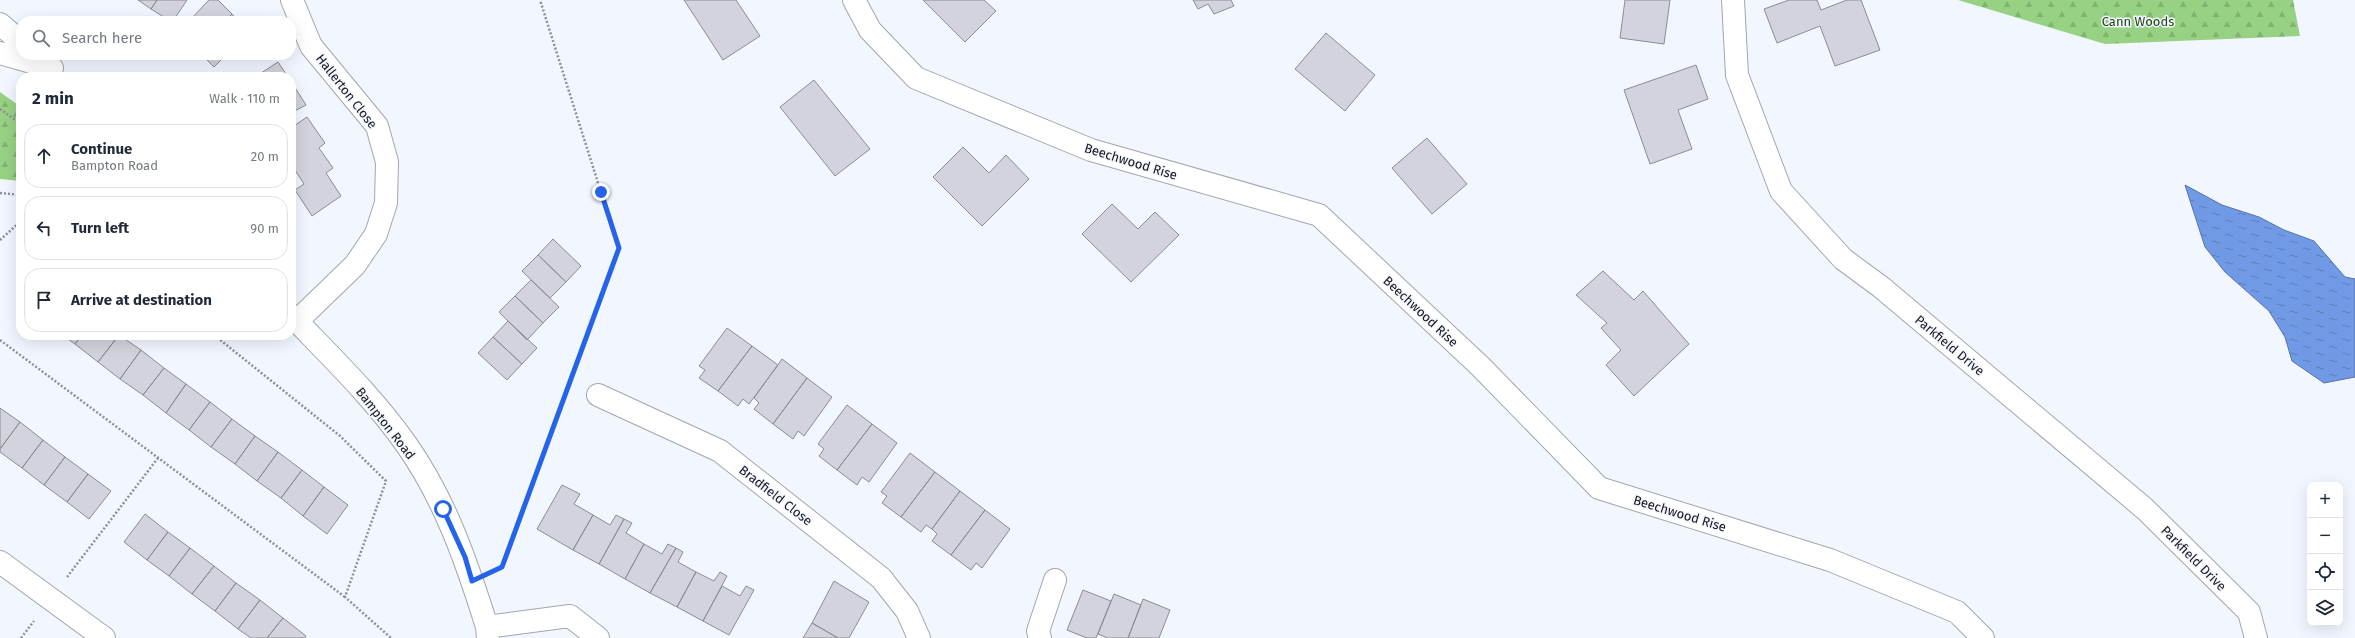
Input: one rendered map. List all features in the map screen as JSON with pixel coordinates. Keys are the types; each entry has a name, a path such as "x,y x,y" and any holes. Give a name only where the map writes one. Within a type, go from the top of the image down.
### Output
{"street":[{"name":"Hallerton Close","path":"292,0 311,46 377,126 388,162 386,203 376,234 355,265 296,316"},
{"name":"Beechwood Rise","path":"854,0 870,30 916,78 1091,150 1319,215 1481,366 1599,488 1830,560 1957,612 1983,638"},
{"name":"Parkfield Drive","path":"1734,0 1736,75 1782,191 1843,259 1881,287 2145,509 2249,612 2256,638"},
{"path":"0,24 16,38"},
{"path":"0,52 16,57"},
{"path":"27,60 51,67"},
{"name":"Bampton Road","path":"296,320 348,375 407,445 443,509 465,557 487,632"},
{"name":"Bradfield Close","path":"598,395 720,451 881,578 907,611 919,638"},
{"path":"0,562 104,638"},
{"path":"1040,638 1038,631 1055,580"},
{"path":"487,632 570,616 598,638"}],"path":[{"path":"472,581 502,567 619,248 540,0"},
{"path":"0,109 16,120"},
{"path":"0,192 16,195"},
{"path":"0,240 16,226"},
{"path":"0,340 345,598 391,638"},
{"path":"220,340 340,436 386,481 345,598"},
{"path":"21,638 158,458"}],"green space":[{"name":"Cann Woods","path":"1958,0 2293,0 2300,36 2105,44"},
{"path":"0,92 16,103 16,181 0,179"}],"water":[{"path":"2185,185 2222,205 2259,217 2284,230 2314,241 2345,277 2355,279 2355,377 2324,383 2292,361 2285,337 2269,311 2225,272 2205,247"}],"building":[{"path":"138,0 157,0 151,9"},
{"path":"157,0 187,0 176,16 162,16 151,9"},
{"path":"209,0 218,0 232,14 230,16 194,16"},
{"path":"684,0 736,0 760,36 723,60"},
{"path":"923,0 984,0 996,11 965,42"},
{"path":"1193,0 1231,0 1234,6 1214,14 1208,4 1198,9"},
{"path":"1625,0 1670,0 1664,44 1620,38"},
{"path":"1789,0 1817,0 1821,10 1847,0 1861,0 1880,50 1835,66 1820,26 1777,43 1764,9"},
{"path":"1326,33 1375,75 1345,111 1295,69"},
{"path":"207,60 221,60 214,67"},
{"path":"278,62 285,72 263,72"},
{"path":"1696,65 1708,99 1678,110 1692,149 1650,164 1624,90"},
{"path":"814,80 870,149 835,176 780,107"},
{"path":"296,89 306,105 296,110"},
{"path":"307,117 325,143 319,148 333,168 326,173 341,196 312,216 296,192 296,189 304,184 296,172 296,125"},
{"path":"1427,138 1467,184 1432,214 1392,168"},
{"path":"963,147 989,173 1006,155 1029,179 982,226 933,177"},
{"path":"1112,204 1138,229 1155,212 1179,235 1131,282 1082,234"},
{"path":"553,239 581,266 566,282 538,255"},
{"path":"538,255 566,282 550,298 522,271"},
{"path":"1603,271 1634,300 1643,291 1689,344 1634,396 1606,365 1621,350 1601,328 1607,323 1576,295"},
{"path":"531,280 559,307 543,323 515,296"},
{"path":"515,296 543,323 527,340 499,312"},
{"path":"508,321 537,348 522,364 493,337"},
{"path":"727,328 752,346 718,391 699,378 705,370 699,366"},
{"path":"493,337 522,364 507,380 478,353"},
{"path":"69,340 78,340 75,344"},
{"path":"78,340 115,340 98,362 75,344"},
{"path":"115,340 126,340 141,350 120,379 98,362"},
{"path":"752,346 778,365 749,404 743,399 738,406 718,391"},
{"path":"141,350 164,368 143,395 120,379"},
{"path":"782,359 807,378 773,424 754,409 759,403 754,398"},
{"path":"164,368 186,384 166,413 143,395"},
{"path":"807,378 832,397 804,436 798,431 793,439 773,424"},
{"path":"186,384 210,402 189,430 166,413"},
{"path":"210,402 232,419 211,447 189,430"},
{"path":"847,405 872,424 837,470 819,456 824,449 818,444"},
{"path":"0,408 20,422 0,449"},
{"path":"232,419 255,436 235,464 211,447"},
{"path":"20,422 43,440 22,468 0,452 0,449"},
{"path":"872,424 897,443 869,482 862,477 857,485 837,470"},
{"path":"255,436 278,452 257,481 235,464"},
{"path":"43,440 65,457 44,485 22,468"},
{"path":"278,452 302,470 281,498 257,481"},
{"path":"910,453 935,472 901,517 882,503 887,496 881,492"},
{"path":"65,457 88,474 67,502 44,485"},
{"path":"302,470 324,487 303,516 281,498"},
{"path":"935,472 960,491 932,529 926,525 921,532 901,517"},
{"path":"88,474 111,491 89,519 67,502"},
{"path":"562,485 580,494 574,504 593,515 573,550 537,529"},
{"path":"324,487 348,505 327,534 303,516"},
{"path":"960,491 985,510 951,555 932,541 937,534 932,529"},
{"path":"985,510 1010,529 982,568 976,563 971,570 951,555"},
{"path":"145,514 168,532 147,560 124,542"},
{"path":"593,515 610,525 616,515 624,519 599,564 573,550"},
{"path":"624,519 632,523 626,533 644,544 625,579 599,564"},
{"path":"168,532 190,548 169,576 147,560"},
{"path":"644,544 662,554 668,544 676,548 650,593 625,579"},
{"path":"190,548 214,566 192,594 169,576"},
{"path":"676,548 683,552 678,562 696,572 677,607 650,593"},
{"path":"214,566 236,583 215,611 192,594"},
{"path":"696,572 714,581 720,572 727,576 703,621 677,607"},
{"path":"834,581 869,602 849,638 838,638 812,623"},
{"path":"236,583 260,600 238,629 215,611"},
{"path":"722,586 740,596 746,586 754,590 729,635 703,621"},
{"path":"1083,590 1111,601 1096,638 1087,638 1067,630"},
{"path":"1114,594 1141,605 1128,638 1108,638 1098,634"},
{"path":"1143,599 1170,610 1159,638 1128,638"},
{"path":"260,600 283,618 267,638 251,638 238,629"},
{"path":"283,618 306,636 305,638 267,638"},
{"path":"812,623 838,638 803,638"}],"route":[{"path":"443,509 465,557 472,581 502,567 619,248 601,192"}]}
